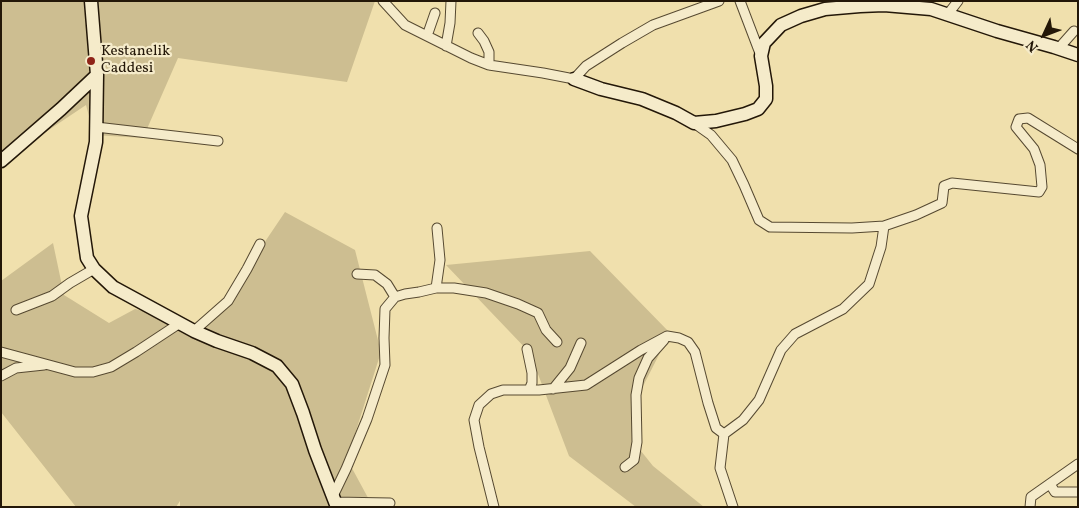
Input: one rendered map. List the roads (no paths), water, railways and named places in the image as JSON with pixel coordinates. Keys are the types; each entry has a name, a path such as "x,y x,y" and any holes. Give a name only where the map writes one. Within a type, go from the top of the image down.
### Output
{"street":[{"path":"91,1 97,75 96,142 81,216 87,258 94,269 113,287 194,331 252,352 277,366 292,384 335,502"},
{"path":"383,1 405,25 471,58 490,65 574,80 642,99 676,113 694,123 711,135 732,160 759,220 770,227 852,228 884,226 942,204 944,186 952,183 1040,192 1042,187 1040,165 1034,149 1016,127 1020,119 1028,118 1077,149"},
{"path":"446,46 451,1"},
{"path":"574,80 586,66 653,25 719,1"},
{"path":"694,123 716,121 745,114 758,109 766,99 766,86 761,56 740,1"},
{"path":"948,14 958,1"},
{"path":"761,56 764,43 781,25 801,16 825,9 884,5 931,9 1078,55"},
{"path":"427,36 436,13"},
{"path":"1058,49 1074,31"},
{"path":"478,33 489,52 490,65"},
{"path":"1,160 61,109 97,75"},
{"path":"96,127 218,141"},
{"path":"733,507 720,468 724,434 743,420 759,400 782,350 795,334 843,309 869,284 884,226"},
{"path":"436,288 440,260 437,228"},
{"path":"194,331 228,301 248,270 260,244"},
{"path":"16,310 52,296 94,269"},
{"path":"358,274 374,275 387,284 395,297"},
{"path":"335,502 346,469 367,419 385,365 386,309 395,297 436,288 454,288 486,293 538,313 546,330 557,342"},
{"path":"1,352 75,372 93,372 111,367 180,324"},
{"path":"494,507 474,420 479,405 491,394 502,390 553,389 586,385 667,336 688,342 695,352 716,428 724,434"},
{"path":"625,467 634,460 637,442 636,395 638,378 648,358 667,336"},
{"path":"553,389 570,368 581,344"},
{"path":"527,349 532,373 532,383 529,390"},
{"path":"1,376 16,368 51,364"},
{"path":"1030,507 1031,497 1078,464"},
{"path":"1050,484 1055,492 1078,492"},
{"path":"335,502 390,503"}],"place":[{"name":"Kestanelik Caddesi","path":"91,61"}]}
